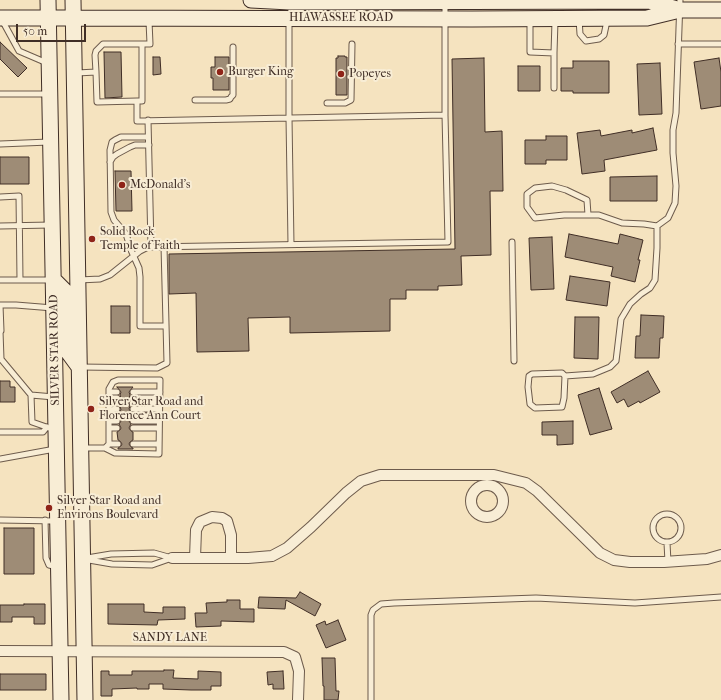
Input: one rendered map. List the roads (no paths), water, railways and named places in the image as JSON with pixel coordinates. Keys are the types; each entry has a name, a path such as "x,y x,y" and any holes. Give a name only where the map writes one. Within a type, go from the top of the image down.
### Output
{"main road":[{"name":"SILVER STAR ROAD","path":"48,0 56,397 52,429 56,449 51,520 58,567 61,700"},
{"name":"SILVER STAR ROAD","path":"73,0 85,700"},
{"name":"HIAWASSEE ROAD","path":"251,0 290,2 649,1 721,10"},
{"name":"HIAWASSEE ROAD","path":"0,18 647,18 680,5"},
{"path":"54,280 66,291 68,352 79,367"}],"street":[{"path":"172,558 272,556 288,548 346,493 361,481 380,475 485,480 494,475 526,483 537,491 600,553 614,560 630,562 668,562 707,559 721,555"},
{"path":"196,558 196,530 200,522 212,517 222,518 227,521 231,536 231,558"},
{"name":"SANDY LANE","path":"0,651 284,652 295,657 298,671 298,700"}],"lane":[{"path":"78,280 95,280 105,277 115,272 144,248 151,246 448,242 445,115 445,1"},
{"path":"588,215 587,200 566,190 552,186 535,188 527,194 527,207 535,218 564,215 588,215 599,215 622,222 657,226 668,218 675,202 676,186 673,153 673,130 676,113 680,5"},
{"path":"0,18 19,51 49,64"},
{"path":"142,44 142,101 97,102 95,55 97,49 104,44 142,44 150,44 149,18"},
{"path":"289,18 291,244"},
{"path":"530,18 530,52 554,53"},
{"path":"554,88 555,18"},
{"path":"579,18 580,34 586,40 599,39 604,36 608,18"},
{"path":"327,103 347,103 352,99 352,44"},
{"path":"678,44 721,44"},
{"path":"195,100 226,100 232,97 233,47"},
{"path":"74,73 96,72"},
{"path":"0,94 50,94"},
{"path":"137,101 137,120 445,115"},
{"path":"148,120 151,246"},
{"path":"148,137 121,137 112,142 110,162 111,212 116,223 126,234 140,272 140,326 166,326"},
{"path":"0,144 51,142"},
{"path":"110,162 117,154 130,147 135,145 149,145"},
{"path":"0,197 19,196 20,280"},
{"path":"0,226 52,225"},
{"path":"565,376 562,407 535,408 530,404 528,387 529,376 532,374 562,373 565,376 593,374 610,367 616,361 621,319 630,304 650,288 655,280 657,226"},
{"path":"512,242 514,361"},
{"path":"79,367 157,368 167,363 164,246"},
{"path":"0,280 54,280"},
{"path":"52,429 32,422 31,395 1,359 0,305 54,308"},
{"path":"118,380 160,380 159,454 115,453 107,446 110,428 109,389 113,382 118,380"},
{"path":"160,392 133,398 160,403"},
{"path":"31,395 56,397"},
{"path":"109,398 117,401"},
{"path":"109,398 117,401"},
{"path":"110,410 117,401"},
{"path":"133,409 160,403"},
{"path":"110,419 117,419"},
{"path":"133,419 159,419"},
{"path":"110,428 117,428"},
{"path":"133,428 159,428"},
{"path":"0,432 43,432 52,429"},
{"path":"80,448 118,444"},
{"path":"133,444 159,444"},
{"path":"0,459 56,449"},
{"path":"666,514 677,518 681,528 677,538 667,543 657,539 653,529 654,523 657,519 666,514"},
{"path":"0,520 51,520"},
{"path":"667,543 668,562"},
{"path":"82,559 111,554 154,553 172,558"},
{"path":"82,559 112,564 152,565 172,558"},
{"path":"371,700 371,615 373,610 381,604 536,598 635,603 721,597"}],"place":[{"name":"Burger King","path":"220,72"},
{"name":"Popeyes","path":"341,74"},
{"name":"McDonald's","path":"122,185"},
{"name":"Solid Rock Temple of Faith","path":"92,239"},
{"name":"Silver Star Road and Florence Ann Court","path":"91,409"},
{"name":"Silver Star Road and Environs Boulevard","path":"49,508"}]}
